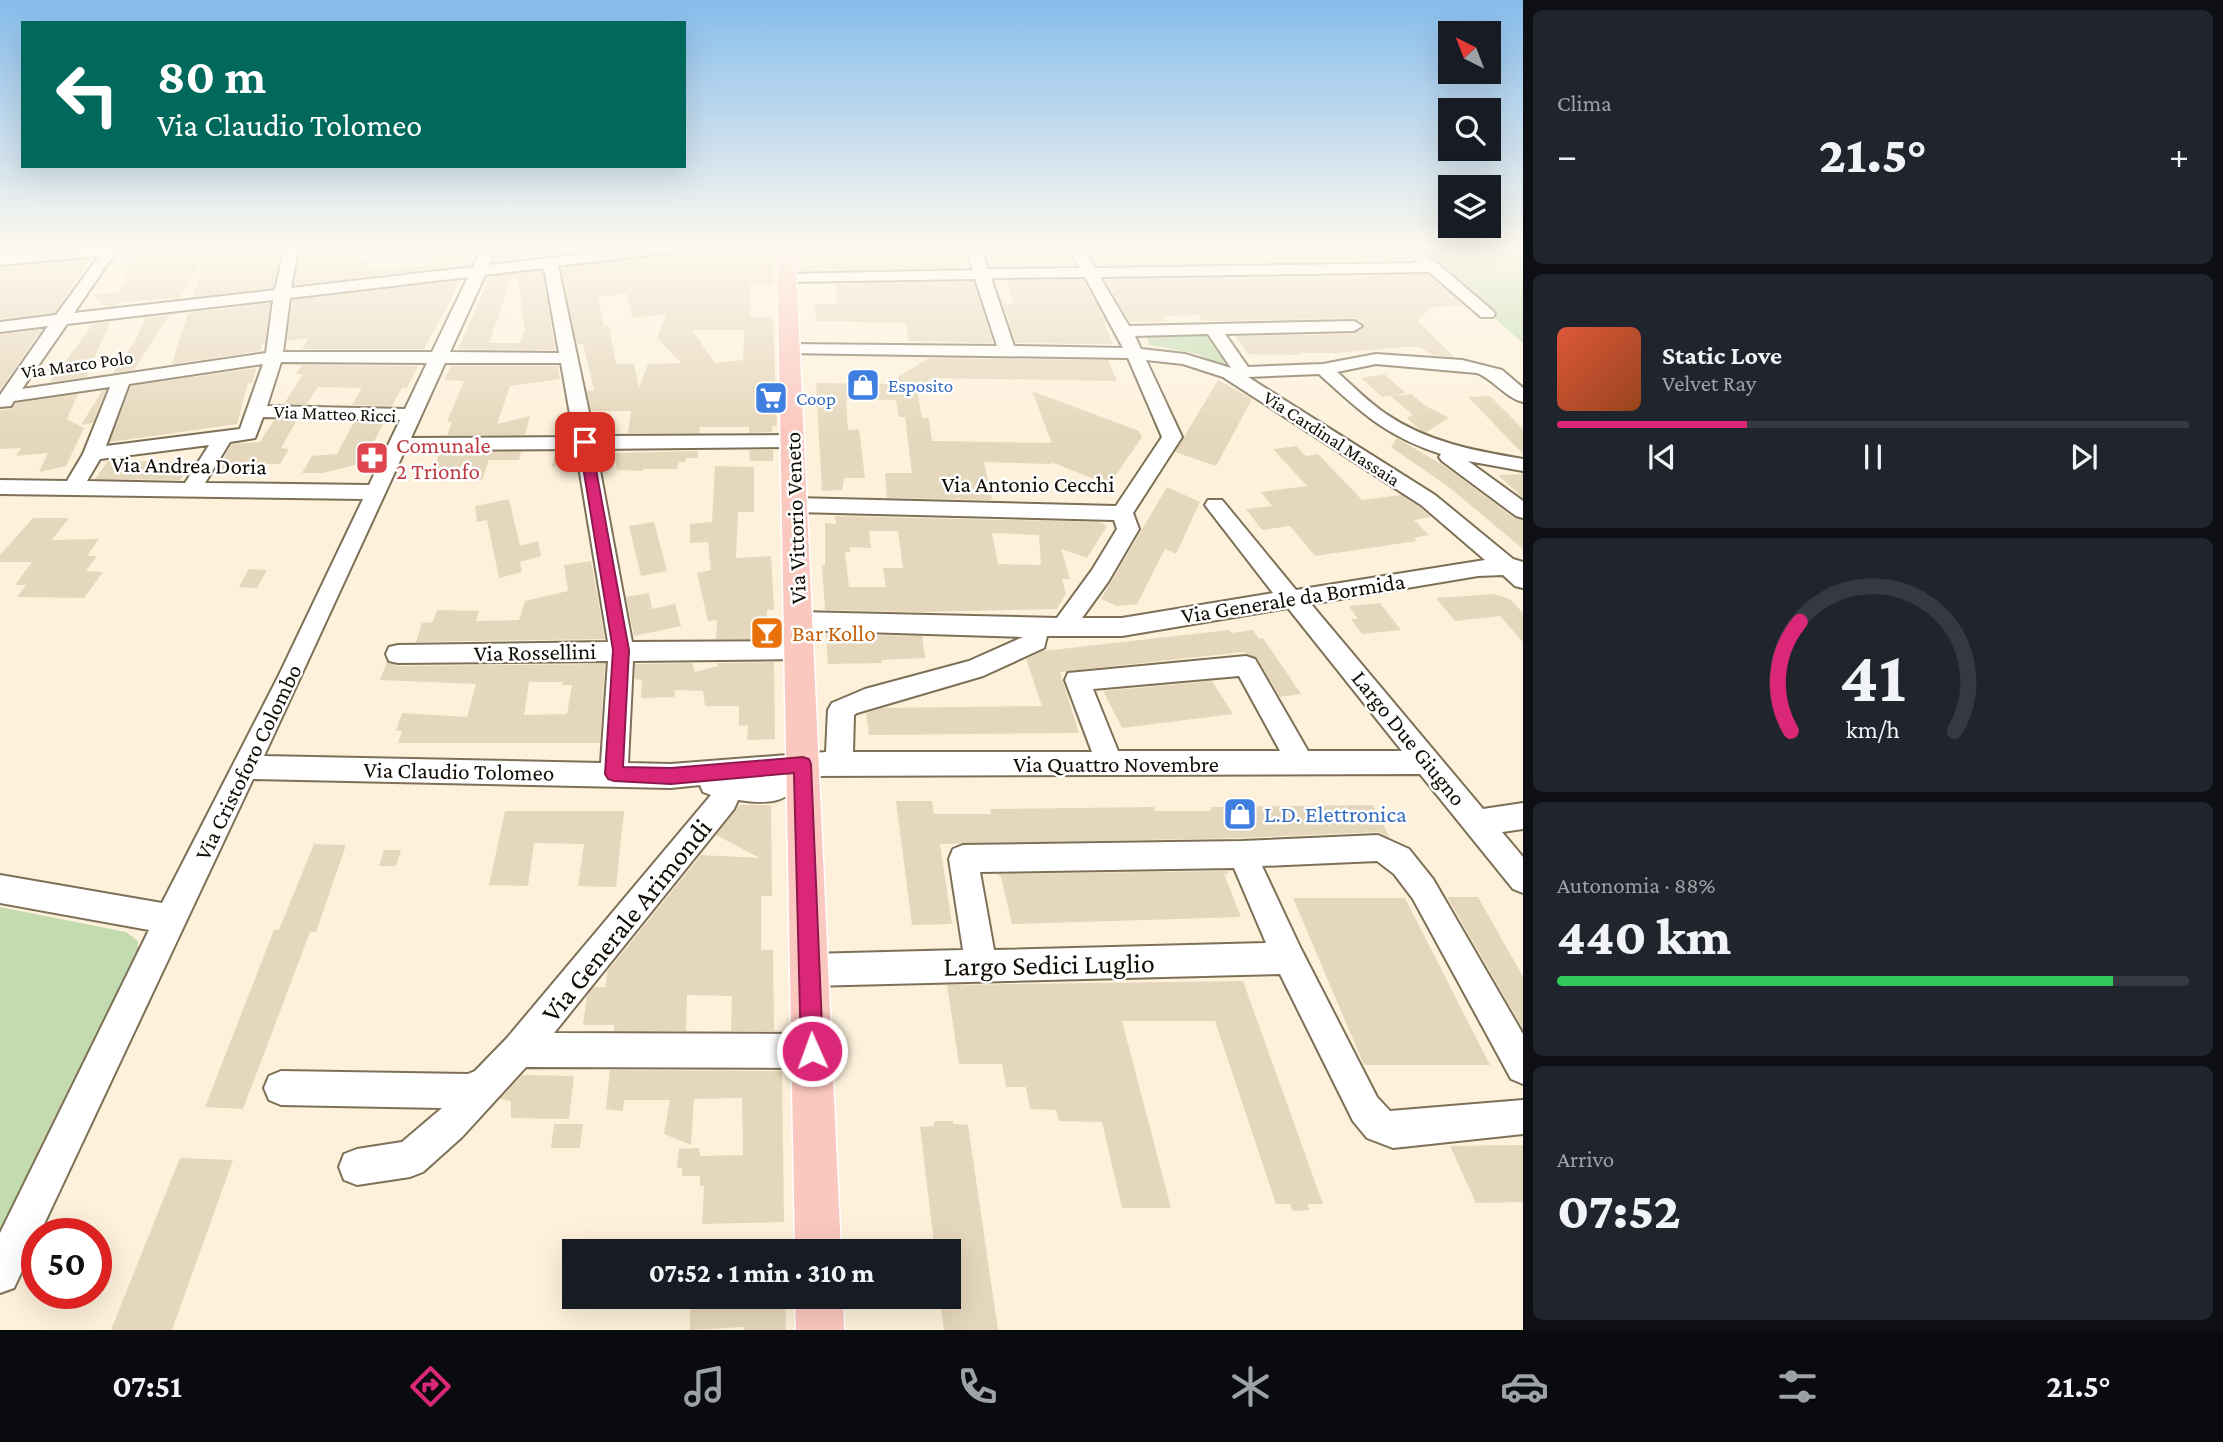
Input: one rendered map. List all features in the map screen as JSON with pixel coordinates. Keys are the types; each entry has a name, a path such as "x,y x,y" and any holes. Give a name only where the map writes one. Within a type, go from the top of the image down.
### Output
{"main road":[{"name":"Via Vittorio Veneto","path":"789,309 799,650 821,765 809,970 818,1239"},
{"path":"819,1309 820,1330"}],"street":[{"path":"5,402 71,309"},
{"path":"0,327 151,309"},
{"path":"93,454 248,434 258,411 274,357 280,309"},
{"name":"Via Cristoforo Colombo","path":"0,1274 170,919 247,767 378,492 461,309"},
{"path":"559,309 621,650 614,774"},
{"path":"994,309 1007,352"},
{"path":"1111,309 1134,353"},
{"path":"1481,309 1487,314"},
{"path":"1124,331 1354,326"},
{"path":"1213,329 1236,372 1323,369 1376,359 1481,368 1496,374 1523,397"},
{"name":"Via Cardinal Massaia","path":"790,349 1134,353 1185,359 1236,372 1428,500 1519,571"},
{"name":"Via Antonio Cecchi","path":"795,505 1122,513 1172,436 1134,353"},
{"name":"Via Marco Polo","path":"5,402 122,379 274,357 569,358"},
{"path":"1323,369 1380,419"},
{"path":"1288,372 1437,448 1523,511"},
{"path":"0,378 23,377"},
{"path":"73,488 93,454 122,379"},
{"name":"Via Matteo Ricci","path":"258,411 412,415"},
{"path":"191,490 224,437"},
{"path":"399,444 793,441"},
{"path":"1437,448 1465,456 1523,465"},
{"name":"Via Andrea Doria","path":"0,487 378,492"},
{"name":"Largo Due Giugno","path":"1215,505 1523,879"},
{"path":"1063,627 1100,576 1128,529 1122,513"},
{"name":"Via Generale da Bormida","path":"798,621 1122,627 1478,568 1519,571"},
{"path":"821,765 841,710 850,704 959,674 1012,656 1036,641 1034,627"},
{"name":"Via Rossellini","path":"398,654 799,650"},
{"path":"1110,765 1077,680 1246,666 1301,763"},
{"name":"Via Quattro Novembre","path":"821,765 1429,762"},
{"name":"Via Claudio Tolomeo","path":"247,767 671,776 821,765"},
{"name":"Via Claudio Tolomeo","path":"671,776 727,787 783,787 821,765"},
{"name":"Via Generale Arimondi","path":"357,1167 410,1159 450,1125 519,1050 724,800 727,787"},
{"path":"1477,822 1523,816"},
{"path":"981,964 963,859 1242,854 1378,848 1392,852 1406,864 1423,889 1523,1067"},
{"path":"1242,854 1289,958 1365,1109 1379,1126 1393,1130 1523,1117"},
{"path":"0,889 170,919"},
{"name":"Largo Sedici Luglio","path":"809,970 1289,958"},
{"path":"519,1050 812,1051"},
{"path":"281,1088 468,1091 486,1085"}],"green space":[{"path":"1484,309 1523,309 1523,343"},
{"path":"1145,333 1211,334 1237,364 1218,365 1198,354 1150,345"},
{"path":"0,907 126,932 138,941 138,960 0,1240"}],"building":[{"path":"0,309 57,309 55,313 0,319"},
{"path":"220,309 269,309 265,343 260,351 172,364 188,313"},
{"path":"291,309 445,309 424,349 302,349 309,338 287,341"},
{"path":"476,309 501,309 489,343 520,343 525,329 522,309 548,309 555,350 458,349"},
{"path":"570,309 600,309 604,327 609,326 616,364 634,364 639,388 648,364 681,363 657,338 666,314 632,318 630,309 750,309 750,317 773,317 777,426 772,426 772,432 749,433 749,427 700,427 699,433 628,433 631,411 591,411 587,391 594,390 583,344 577,344","holes":["692,330 744,330 743,360 715,363"]},
{"path":"815,309 982,309 993,343 909,341 906,323 816,321"},
{"path":"1005,309 1099,309 1113,344 1016,343"},
{"path":"1122,309 1428,309 1418,321 1454,357 1432,355 1420,347 1299,353 1301,355 1248,354 1235,336 1354,334 1364,325 1354,318 1202,321 1199,315 1163,316 1166,321 1130,322"},
{"path":"169,315 134,370 113,373 136,339 145,318"},
{"path":"110,322 86,377 50,382 93,324"},
{"path":"42,329 0,390 0,335"},
{"path":"929,358 1108,360 1117,381 933,378 917,389 922,418 929,418 932,441 1052,443 1032,391 1139,431 1142,437 1109,485 1051,462 1052,464 984,462 992,500 887,498 885,473 912,473 905,417 899,417 896,400 846,399 848,430 859,429 865,478 844,478 842,490 822,491 816,383 887,384"},
{"path":"302,365 418,366 407,388 402,388 392,406 352,405 362,388 318,387 307,404 284,404 303,374 296,374"},
{"path":"451,366 558,366 560,379 510,386 497,424 530,416 525,435 447,435 452,422 447,422 464,381 444,380"},
{"path":"256,368 253,383 248,383 237,424 110,442 131,386"},
{"path":"1384,374 1406,393 1382,397 1361,378"},
{"path":"1218,380 1252,399 1216,466 1175,452"},
{"path":"106,390 93,423 81,425 102,391"},
{"path":"78,394 67,419 84,428 66,466 39,472 48,453 16,456 21,448 0,449 0,410 11,409 16,403"},
{"path":"1411,394 1426,406 1449,418 1426,432 1419,429 1407,418 1413,415 1390,396"},
{"path":"1490,396 1523,429 1523,454 1468,397"},
{"path":"274,420 297,420 281,448 289,449 280,464 261,464 256,471 216,471 232,444 260,442"},
{"path":"354,422 384,422 363,463 323,473 302,473 312,456 337,454"},
{"path":"1397,438 1446,467 1514,518 1523,520 1523,549 1450,488 1391,447"},
{"path":"1296,446 1306,456 1318,454 1362,500 1401,495 1419,507 1431,517 1414,520 1429,535 1414,538 1417,541 1315,556 1290,526 1262,530 1246,509 1272,506 1261,492 1307,486 1273,449"},
{"path":"749,450 773,450 773,461 750,461"},
{"path":"698,451 698,458 686,458 685,462 679,462 677,469 643,471 617,470 614,453"},
{"path":"440,452 521,452 519,460 489,460 482,480 458,480 461,469 434,468"},
{"path":"555,452 574,452 576,463 552,467"},
{"path":"108,461 193,462 180,480 95,479"},
{"path":"715,466 754,467 754,512 738,512 736,558 771,556 774,610 767,610 767,639 716,639 717,620 708,621 697,573 711,570 708,542 690,543 690,524 712,522"},
{"path":"1523,474 1523,498 1498,475"},
{"path":"1167,487 1200,502 1176,554 1165,549 1137,604 1117,606 1101,599"},
{"path":"509,499 520,546 538,541 541,556 520,562 522,572 499,578 487,520 477,522 475,506"},
{"path":"835,516 1099,522 1107,526 1087,558 1061,549 1070,579 1062,579 1066,594 1057,609 918,612 825,610 822,565 825,565 825,523 836,524","holes":["869,531 898,531 903,568 883,568 886,587 849,587 845,552 850,552 850,547 871,548","992,533 1039,535 1041,565 998,564"]},
{"path":"33,518 69,518 52,540 99,539 87,556 97,556 86,571 103,572 84,598 17,597 26,585 15,585 32,562 0,562 0,555"},
{"path":"654,522 667,571 641,576 629,526"},
{"path":"591,561 605,639 416,642 422,623 433,622 437,610 479,611 476,621 519,620 525,601 568,591 564,565"},
{"path":"249,569 267,570 257,588 239,587"},
{"path":"649,593 652,609 675,604 681,626 634,636 626,597"},
{"path":"1494,594 1510,599 1523,613 1523,642 1500,616 1455,621 1436,598"},
{"path":"1380,603 1401,630 1362,634 1351,619 1358,619 1349,606"},
{"path":"1229,630 1231,633 1253,630 1259,639 1263,638 1301,694 1280,697 1257,658 1243,652 1060,672 1079,733 869,735 866,713 882,708 1042,706 1026,659 1043,651"},
{"path":"826,634 922,636 925,658 881,660 882,663 828,664"},
{"path":"387,662 398,666 605,664 600,743 398,743 402,731 396,731 402,713 467,717 476,684 380,680","holes":["529,682 563,682 562,685 572,685 567,714 524,715"]},
{"path":"774,662 775,739 747,740 748,725 739,726 739,706 705,706 703,691 675,690 674,697 641,698 642,680 635,679 635,664 692,663 695,672 718,666 717,663"},
{"path":"1212,681 1233,714 1122,728 1103,691"},
{"path":"896,801 932,801 934,814 991,814 990,809 1154,807 1155,811 1211,811 1210,807 1373,805 1390,838 1378,832 1242,838 940,844 952,924 912,925"},
{"path":"739,805 771,805 772,896 761,896 761,950 773,950 774,1031 731,1031 732,996 687,995 686,1031 614,1031 614,1025 583,1025 587,996 594,987 606,987 607,972 701,855 760,858 716,835"},
{"path":"505,811 624,811 616,887 578,886 584,844 534,843 528,886 489,885"},
{"path":"314,844 346,845 316,932 310,932 243,1109 205,1107 274,930 279,930"},
{"path":"384,850 401,850 396,866 379,866"},
{"path":"1227,871 1228,874 1224,874 1241,917 1012,924 1001,877 997,874"},
{"path":"1447,897 1478,897 1523,977 1523,1029"},
{"path":"1293,898 1405,898 1490,1065 1364,1065"},
{"path":"1243,981 1323,1204 1307,1204 1310,1210 1293,1211 1290,1204 1276,1204 1215,1021 1122,1021 1171,1208 1122,1208 1102,1122 1059,1121 1056,1110 1030,1109 1026,1087 1006,1087 1002,1064 959,1064 947,985"},
{"path":"610,1070 782,1071 784,1222 702,1224 704,1186 700,1186 700,1176 682,1176 682,1168 677,1168 679,1149 699,1148 700,1156 743,1155 742,1098 694,1099 691,1145 664,1134 670,1100 624,1100 623,1111 606,1109"},
{"path":"522,1075 574,1076 569,1119 511,1118 511,1101 500,1099"},
{"path":"934,1121 953,1121 953,1124 968,1125 998,1330 944,1330 941,1309 961,1309 961,1239 934,1239 920,1127 934,1126"},
{"path":"554,1124 583,1124 580,1148 551,1148"},
{"path":"1523,1145 1523,1202 1476,1203 1450,1146"},
{"path":"180,1158 233,1160 172,1330 111,1330"},
{"path":"690,1309 785,1309 786,1330 744,1330 744,1327 690,1330"}],"place":[{"name":"Esposito","path":"863,385"},
{"name":"Coop","path":"771,398"},
{"name":"Comunale 2 Trionfo","path":"372,458"},
{"name":"Bar Kollo","path":"767,633"},
{"name":"L.D. Elettronica","path":"1240,814"}],"route":[{"path":"585,442 621,650 614,774 671,776 803,764 812,1051"}]}
